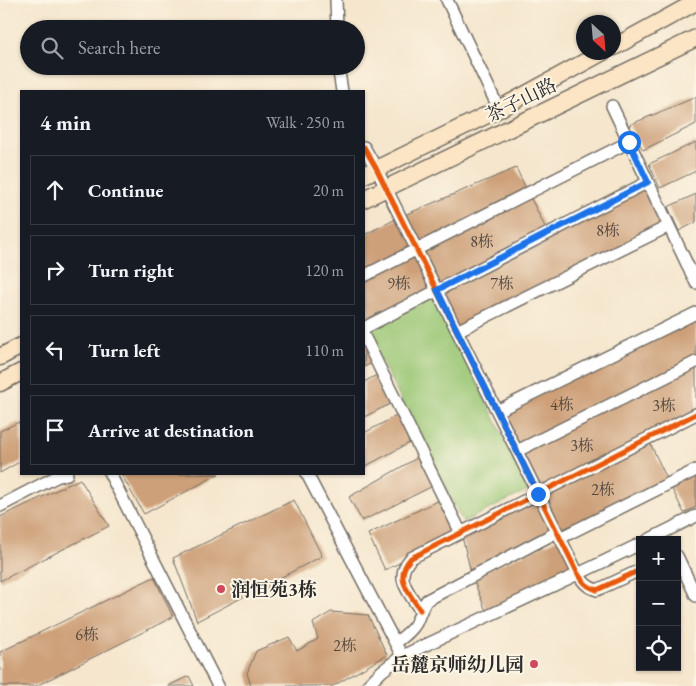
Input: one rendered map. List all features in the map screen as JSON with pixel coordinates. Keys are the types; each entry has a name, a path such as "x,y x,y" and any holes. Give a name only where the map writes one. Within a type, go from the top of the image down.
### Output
{"main road":[{"path":"621,43 696,2"},
{"name":"茶子山路","path":"365,198 696,38"},
{"name":"茶子山路","path":"370,172 499,109 588,60"},
{"path":"0,357 20,347"},
{"path":"0,383 20,373"}],"street":[{"path":"336,0 337,20"},
{"path":"446,0 499,109"},
{"path":"339,75 342,90"},
{"path":"612,106 696,283"},
{"path":"365,276 629,142"},
{"path":"365,151 370,172 386,188 578,574 590,588 597,590 636,572"},
{"path":"365,327 648,182"},
{"path":"457,331 669,226"},
{"path":"497,411 696,314"},
{"path":"365,338 461,533"},
{"path":"517,451 696,362"},
{"path":"420,610 405,586 402,572 404,565 411,558 696,414"},
{"path":"395,643 413,628 420,610 427,600 432,597 696,470"},
{"path":"0,506 63,475"},
{"path":"111,475 218,686"},
{"path":"308,475 402,656"},
{"path":"668,535 696,516"},
{"path":"367,686 386,667 402,656 636,546"},
{"path":"681,564 696,596"}],"green space":[{"path":"436,296 529,490 463,522 366,331"}],"building":[{"path":"696,97 696,124 643,150 629,125"},
{"path":"696,142 696,171 660,188 649,164"},
{"path":"516,168 548,233 648,182 669,226 457,331 437,290 365,323 365,234 400,217"},
{"path":"696,194 696,222 679,231 668,207"},
{"path":"696,313 696,414 648,439 669,483 557,532 478,574 560,538 578,574 488,616 472,576 461,533 538,494 497,411"},
{"path":"365,338 376,361 365,366"},
{"path":"382,372 396,401 365,416 365,381"},
{"path":"402,413 415,440 365,466 365,432"},
{"path":"19,422 20,462 0,473 0,431"},
{"path":"422,455 437,484 362,521 349,497"},
{"path":"696,470 696,507 684,513 669,483"},
{"path":"122,475 217,475 144,514"},
{"path":"80,479 109,526 0,581 0,517"},
{"path":"444,498 461,533 385,570 368,534"},
{"name":"润恒苑3栋","path":"294,500 322,556 197,621 173,558"},
{"path":"154,577 173,617 36,686 0,686 0,652"},
{"path":"331,612 368,615 387,655 333,686 251,686 247,673 256,651 289,637 297,651 318,639 313,623"},
{"path":"189,676 194,686 168,686"}],"cycle path":[{"path":"365,149 578,574 586,584 597,590 636,572"},
{"path":"420,610 408,591 403,578 403,572 411,558 696,414"}],"place":[{"name":"润恒苑3栋","path":"221,589"},
{"name":"岳麓京师幼儿园","path":"534,664"}],"route":[{"path":"538,494 437,290 648,182 629,142"}]}
